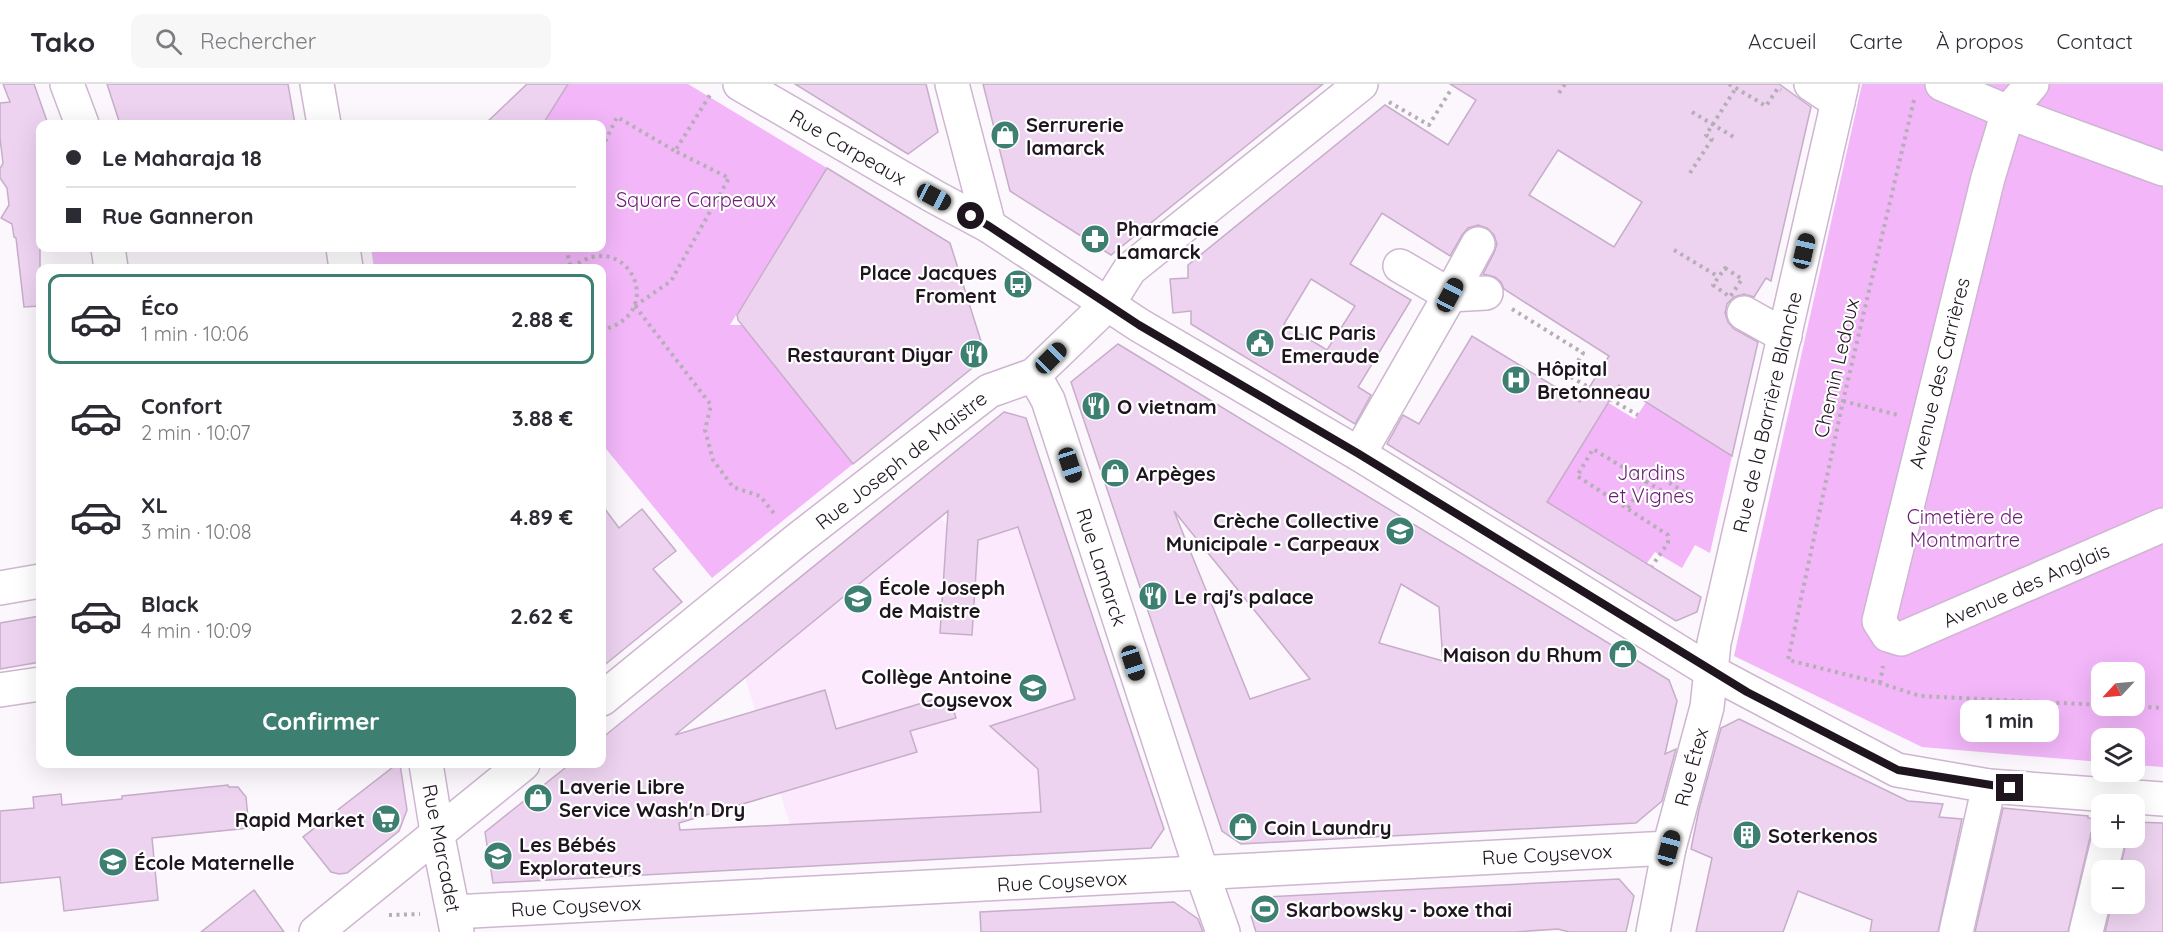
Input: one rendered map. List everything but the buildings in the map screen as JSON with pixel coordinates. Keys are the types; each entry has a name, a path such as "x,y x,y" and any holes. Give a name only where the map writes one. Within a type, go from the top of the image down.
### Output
{"street":[{"path":"67,84 80,120"},
{"path":"317,84 323,120"},
{"name":"Rue Carpeaux","path":"740,84 934,197 989,226"},
{"path":"952,84 989,226 1139,325 1359,454 1710,671 1898,770 1989,786 2091,797"},
{"name":"Rue Joseph de Maistre","path":"606,696 797,540 988,391 1035,375 1108,304 1130,269 1361,84"},
{"path":"1811,84 1840,93"},
{"path":"2008,112 2032,84"},
{"path":"1929,90 2008,112 2163,169"},
{"name":"Rue de la Barrière Blanche","path":"1710,671 1714,642 1840,93"},
{"name":"Avenue des Carrières","path":"1888,635 1879,621 1985,190 2008,112"},
{"path":"1359,454 1478,244"},
{"path":"1400,266 1450,295 1486,292"},
{"path":"1744,313 1785,336"},
{"name":"Rue Lamarck","path":"1035,375 1048,400 1223,932"},
{"name":"Avenue des Anglais","path":"1888,635 1901,639 2163,525"},
{"path":"0,588 36,581"},
{"name":"Rue Étex","path":"1653,932 1669,848 1707,708 1710,671"},
{"path":"0,690 36,685"},
{"name":"Rue Marcadet","path":"427,768 437,832 456,922"},
{"path":"316,932 518,768"},
{"path":"1956,932 1989,786"},
{"path":"2145,799 2163,799"},
{"name":"Rue Coysevox","path":"456,922 1202,873 1669,848"},
{"path":"2086,932 2106,848"}],"path":[{"path":"1559,93 1564,84"},
{"path":"1729,84 1766,106 1778,88"},
{"path":"1389,102 1429,124 1452,88"},
{"path":"1690,172 1712,139 1706,135 1736,88"},
{"name":"Chemin Ledoux","path":"1929,90 1843,401 1788,660 1880,683 1920,696 2091,704"},
{"path":"675,151 709,97"},
{"path":"1692,112 1737,139"},
{"path":"606,140 617,117 675,151 729,178 671,281 635,306 627,318 616,327 606,329"},
{"path":"1674,250 1719,277"},
{"path":"576,264 595,256 610,256 624,264 633,276 637,291 635,306 711,405 705,430 713,460 733,487 760,496 778,518"},
{"path":"1725,268 1742,279 1730,297 1713,285 1719,277 1725,268"},
{"path":"1486,292 1583,353 1569,376 1638,415"},
{"path":"1843,401 1893,413"},
{"path":"1650,471 1686,493 1680,502 1593,449 1577,476 1668,535 1668,543 1652,566"},
{"path":"1628,508 1646,481"},
{"path":"2145,707 2163,708"},
{"path":"388,915 456,922"}],"shaded area":[{"name":"Collège Antoine Coysevox","path":"914,485 963,545 1058,513 1134,739 1040,771 1043,854 792,867 790,825 745,677 718,643"}],"green space":[{"name":"Square Carpeaux","path":"568,84 688,84 827,168 730,325 742,325 853,464 712,578 606,449 606,264 373,264 372,252 606,252 606,120 546,120"},
{"name":"Cimetière de Montmartre","path":"1862,84 2163,84 2163,767 2145,766 2145,728 2091,728 2091,761 1922,747 1734,656"},
{"name":"Jardins et Vignes","path":"1607,402 1635,419 1646,402 1732,456 1710,553 1695,545 1682,568 1655,552 1647,563 1547,502"}],"place":[{"name":"Serrurerie lamarck","path":"1005,135"},
{"name":"Pharmacie Lamarck","path":"1095,239"},
{"name":"Place Jacques Froment","path":"1018,284"},
{"name":"CLIC Paris Emeraude","path":"1260,343"},
{"name":"Restaurant Diyar","path":"974,354"},
{"name":"Hôpital Bretonneau","path":"1516,380"},
{"name":"O vietnam","path":"1096,406"},
{"name":"Arpèges","path":"1115,473"},
{"name":"Crèche Collective Municipale - Carpeaux","path":"1400,531"},
{"name":"Le raj's palace","path":"1153,596"},
{"name":"École Joseph de Maistre","path":"858,599"},
{"name":"Maison du Rhum","path":"1623,654"},
{"name":"Collège Antoine Coysevox","path":"1033,688"},
{"name":"Laverie Libre Service Wash'n Dry","path":"538,798"},
{"name":"Rapid Market","path":"386,819"},
{"name":"Coin Laundry","path":"1243,827"},
{"name":"Soterkenos","path":"1747,835"},
{"name":"Les Bébés Explorateurs","path":"498,856"},
{"name":"École Maternelle","path":"113,862"},
{"name":"Skarbowsky - boxe thai","path":"1265,909"}],"route":[{"path":"971,216 1056,269 1139,325 1359,454 1747,692 1898,770 2010,788"}]}
